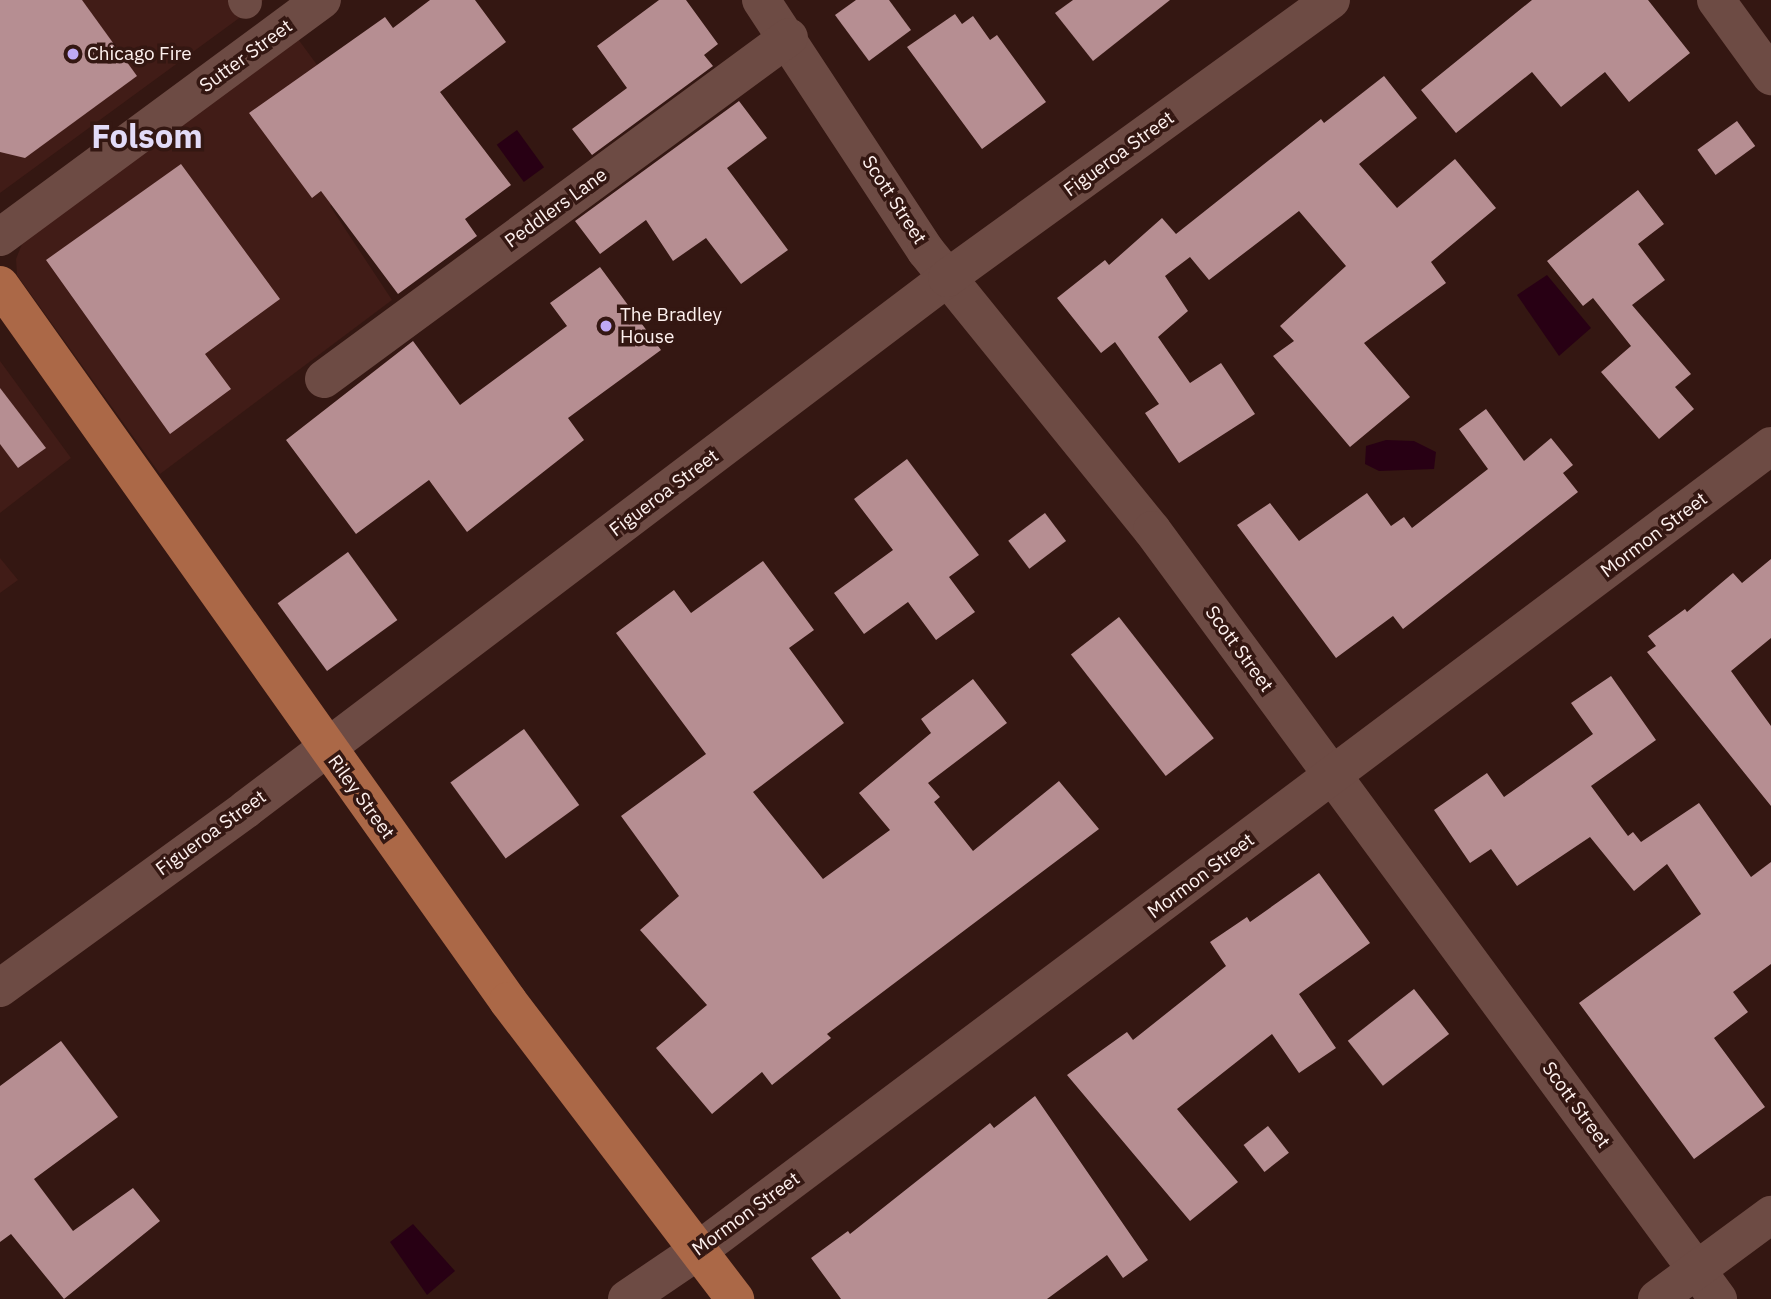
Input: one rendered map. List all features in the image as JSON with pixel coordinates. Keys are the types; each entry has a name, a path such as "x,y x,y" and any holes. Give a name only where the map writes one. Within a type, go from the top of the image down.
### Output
{"main road":[{"name":"Riley Street","path":"0,285 508,1002 735,1299"}],"street":[{"name":"Sutter Street","path":"0,237 322,0"},
{"name":"Scott Street","path":"761,0 789,37 947,278 1152,530 1707,1284"},
{"name":"Figueroa Street","path":"0,988 98,913 246,809 947,278 1331,0"},
{"path":"1716,0 1771,76"},
{"name":"Peddlers Lane","path":"324,379 789,37"},
{"name":"Mormon Street","path":"627,1299 699,1250 1334,777 1771,446"},
{"path":"1657,1299 1707,1284 1771,1215"}],"shaded area":[{"path":"0,0 264,0 0,193"},
{"path":"298,39 390,164 330,206 392,300 160,474 17,275 16,259 24,239"},
{"path":"517,130 544,167 524,182 497,145"},
{"path":"1547,275 1591,328 1559,356 1517,295"},
{"path":"0,361 71,458 0,513"},
{"path":"1386,440 1414,441 1436,452 1434,469 1379,471 1365,464 1366,446"},
{"path":"0,558 18,580 0,593"},
{"path":"413,1224 455,1271 427,1295 390,1242"}],"building":[{"path":"0,0 82,0 137,76 25,158 0,152"},
{"path":"430,0 475,0 506,42 440,92 511,185 465,219 477,236 398,294 321,191 312,198 249,113 385,17 393,28"},
{"path":"659,0 686,0 718,44 704,55 713,66 592,155 572,129 627,88 597,46"},
{"path":"856,0 889,0 911,30 869,61 835,15"},
{"path":"1073,0 1170,0 1093,61 1055,13"},
{"path":"1532,0 1648,0 1690,53 1629,102 1605,72 1561,107 1532,72 1456,133 1421,90"},
{"path":"955,14 962,24 973,16 990,40 997,35 1046,102 982,149 907,47"},
{"path":"1384,76 1417,118 1359,164 1397,208 1455,159 1496,208 1431,262 1446,283 1364,343 1410,397 1350,447 1273,356 1294,341 1280,326 1346,266 1299,211 1209,280 1190,257 1165,276 1188,311 1158,337 1190,383 1221,363 1255,414 1179,463 1145,413 1159,404 1115,342 1101,353 1057,298 1105,260 1109,265 1162,218 1176,234 1321,119 1324,123"},
{"path":"739,101 767,138 727,168 788,250 741,284 706,238 673,261 646,220 600,254 575,221"},
{"path":"1737,121 1755,146 1716,175 1697,150"},
{"path":"181,164 280,299 205,354 231,389 170,434 46,260"},
{"path":"1638,190 1664,224 1638,244 1665,280 1632,305 1691,374 1675,387 1694,409 1659,439 1601,372 1631,346 1593,298 1583,306 1547,261"},
{"path":"600,267 661,350 568,418 584,440 467,532 429,480 356,534 286,440 413,341 460,405 567,326 550,303"},
{"path":"0,388 46,448 18,468 0,444"},
{"path":"1486,409 1524,461 1551,438 1573,465 1563,473 1578,492 1403,629 1393,616 1336,658 1237,525 1270,503 1299,541 1367,493 1391,526 1404,517 1412,528 1488,469 1459,429"},
{"path":"907,459 979,555 949,577 975,612 936,640 908,602 864,634 834,593 893,550 854,499"},
{"path":"1045,513 1066,541 1029,569 1008,541"},
{"path":"348,552 397,620 327,671 278,603"},
{"path":"1771,559 1771,638 1731,671 1771,726 1771,806 1647,652 1656,646 1648,636 1685,609 1687,612 1733,573 1742,583"},
{"path":"763,561 814,630 789,648 844,723 753,792 823,879 890,830 859,793 931,733 921,719 973,679 1007,723 928,783 940,797 934,802 973,851 1059,781 1099,829 827,1034 831,1038 772,1085 762,1072 712,1114 656,1048 707,1005 640,930 679,896 621,816 706,754 616,633 674,590 691,613"},
{"path":"1119,617 1214,738 1166,776 1071,655"},
{"path":"1611,676 1656,740 1591,786 1628,836 1633,832 1641,842 1699,803 1751,877 1771,862 1771,964 1733,992 1748,1012 1714,1038 1765,1107 1694,1159 1579,1003 1701,914 1667,864 1634,891 1590,837 1517,886 1491,849 1470,863 1434,810 1487,773 1504,797 1593,734 1571,703"},
{"path":"524,729 579,805 506,859 450,782"},
{"path":"1319,873 1370,943 1299,994 1336,1048 1299,1073 1272,1034 1177,1109 1238,1182 1190,1221 1067,1075 1127,1032 1133,1040 1226,966 1210,942 1247,917 1250,922"},
{"path":"1414,989 1449,1034 1383,1086 1348,1041"},
{"path":"61,1041 118,1117 34,1179 73,1231 133,1188 160,1221 64,1299 11,1234 0,1242 0,1086"},
{"path":"1035,1096 1148,1260 1123,1278 1107,1255 1047,1299 841,1299 811,1258 848,1231 850,1234 990,1123 994,1128"},
{"path":"1268,1126 1289,1153 1265,1172 1244,1145"}],"place":[{"name":"Chicago Fire","path":"73,54"},
{"name":"The Bradley House","path":"606,326"}],"district":[{"name":"Folsom","path":"147,136"}]}
